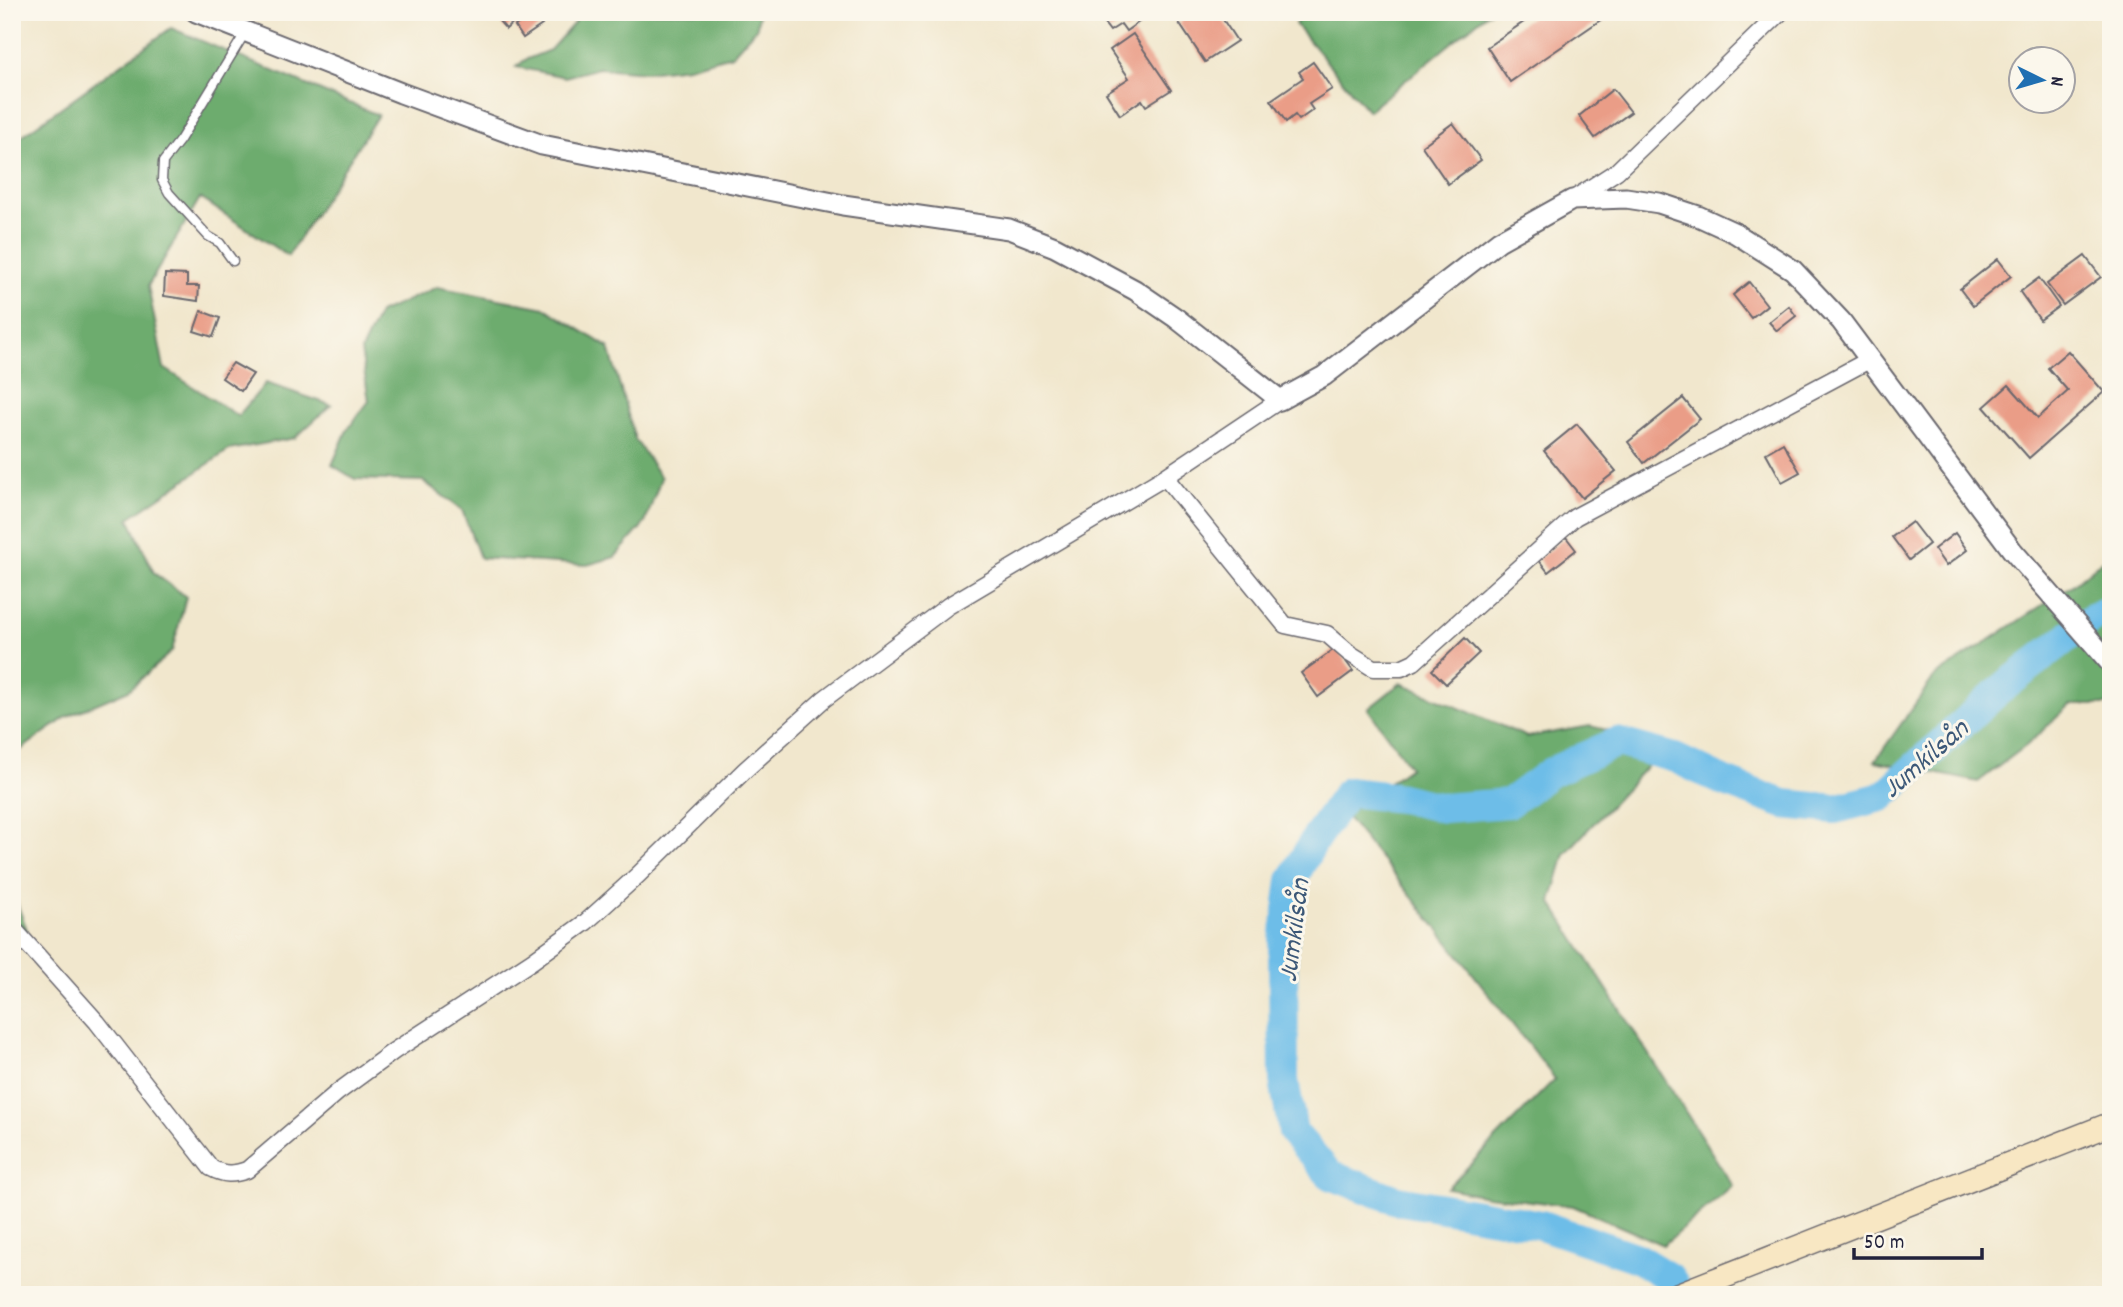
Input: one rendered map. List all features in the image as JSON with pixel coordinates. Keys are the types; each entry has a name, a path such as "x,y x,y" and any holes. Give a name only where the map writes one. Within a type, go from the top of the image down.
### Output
{"main road":[{"path":"1677,1295 2111,1124"}],"street":[{"path":"196,12 542,145 586,156 843,205 1009,229 1055,247 1135,290 1176,318 1280,400"},
{"path":"12,927 97,1022 211,1168 221,1174 234,1175 247,1170 338,1091 586,922 745,770 824,699 948,606 1165,477 1280,400 1324,376 1499,241 1572,200 1616,171 1781,12"},
{"path":"1572,200 1626,198 1659,203 1698,216 1735,233 1793,270 1841,321 2012,550 2111,664"},
{"path":"1165,477 1285,625 1327,634 1349,653 1373,668 1401,668 1414,662 1575,517 1869,359"}],"lane":[{"path":"233,261 220,243 208,236 169,194 162,180 163,162 180,140 245,32"}],"green space":[{"path":"569,12 759,12 757,27 732,55 688,67 645,72 599,68 565,77 516,67 525,60 550,50 575,22"},
{"path":"1303,12 1489,12 1368,111 1295,24"},
{"path":"171,28 378,115 288,256 200,198 148,286 164,368 238,416 266,383 331,405 295,438 229,450 129,518 154,573 186,597 172,651 129,690 68,716 12,756 12,143"},
{"path":"437,287 545,308 609,348 635,439 661,478 645,523 615,557 587,565 480,558 462,510 423,481 355,479 332,465 347,430 369,401 361,351 379,313"},
{"path":"2111,553 2111,705 2070,705 2027,745 1978,782 1875,761 1934,677 2074,584"},
{"path":"1401,683 1527,737 1590,726 1668,744 1565,854 1551,902 1733,1186 1663,1245 1573,1206 1487,1196 1447,1188 1555,1079 1345,815 1410,767 1368,709"},
{"path":"12,890 27,930 12,958"}],"building":[{"path":"491,12 511,12 517,19 506,29"},
{"path":"1153,12 1126,31 1121,24 1110,31 1097,14"},
{"path":"1195,12 1218,12 1237,41 1205,62 1179,23"},
{"path":"1532,12 1597,12 1602,19 1510,82 1487,47 1534,15"},
{"path":"534,13 542,25 523,38 515,26"},
{"path":"1133,34 1171,90 1146,106 1142,100 1120,115 1106,93 1129,78 1110,50"},
{"path":"1313,62 1332,89 1309,104 1313,110 1299,120 1295,115 1286,122 1271,100 1303,78 1299,72"},
{"path":"1613,89 1631,112 1595,138 1579,116"},
{"path":"1453,123 1481,160 1448,184 1422,146"},
{"path":"2085,256 2101,277 2063,305 2047,284"},
{"path":"1998,259 2011,276 1973,306 1960,289"},
{"path":"165,274 187,275 187,286 199,286 198,301 164,296"},
{"path":"2039,278 2059,306 2040,320 2020,292"},
{"path":"1749,282 1767,305 1751,318 1733,295"},
{"path":"1789,306 1796,316 1777,331 1769,322"},
{"path":"201,311 220,318 213,337 194,331"},
{"path":"2068,351 2104,392 2029,458 1984,407 2009,385 2038,418 2068,391 2048,368"},
{"path":"233,363 253,374 241,391 222,378"},
{"path":"1683,398 1700,419 1644,463 1628,442"},
{"path":"1577,424 1616,471 1582,498 1544,451"},
{"path":"1783,443 1800,472 1782,482 1766,453"},
{"path":"1912,522 1929,544 1909,560 1892,537"},
{"path":"1955,533 1967,550 1946,566 1934,549"},
{"path":"1566,537 1576,550 1548,572 1538,559"},
{"path":"1465,638 1479,653 1446,684 1432,670"},
{"path":"1336,648 1353,671 1318,697 1301,673"}],"waterway":[{"name":"Jumkilsån","path":"1680,1295 1670,1278 1637,1258 1541,1225 1397,1200 1330,1175 1293,1132 1284,1080 1283,948 1292,880 1315,839 1348,792 1401,798 1443,808 1509,803 1551,772 1617,742 1675,758 1725,782 1784,804 1835,809 1882,797 1995,694 2092,618 2111,610"}]}
